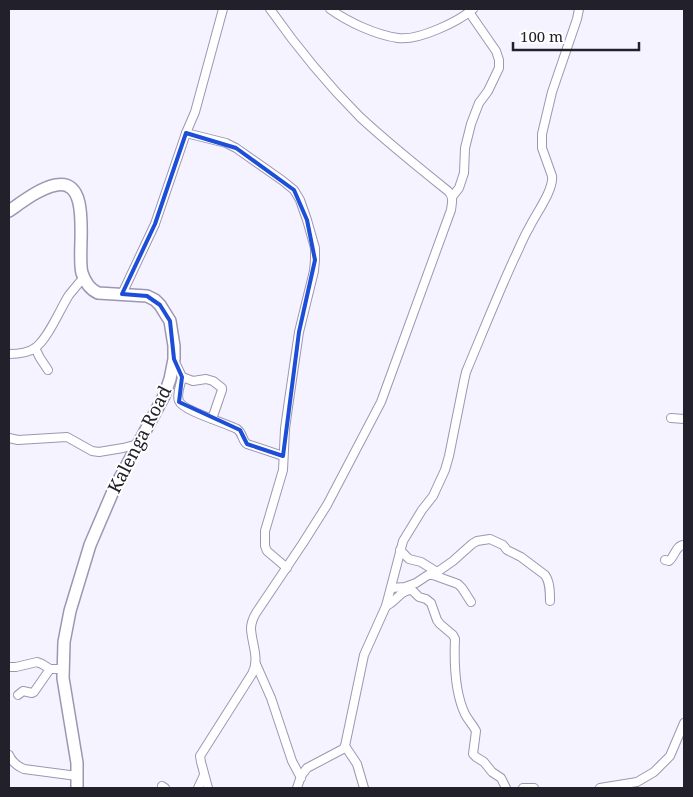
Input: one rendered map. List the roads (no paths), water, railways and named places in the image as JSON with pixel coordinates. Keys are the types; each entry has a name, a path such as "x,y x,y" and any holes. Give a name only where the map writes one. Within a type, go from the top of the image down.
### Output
{"main road":[{"path":"9,211 51,186 66,186 74,190 79,201 81,214 82,273 84,277"},
{"name":"Kalenga Road","path":"77,788 77,763 63,678 64,642 70,611 90,545 114,489 164,396 174,359 170,321 160,304 147,296 98,293 92,290 84,277"}],"street":[{"path":"122,294 155,224 186,132 195,112 223,9"},
{"path":"270,9 327,82 361,117 448,191 452,197"},
{"path":"301,778 292,761 268,689 256,664 251,628 252,622 327,505 381,402 451,210 452,197 459,188 464,173 466,148 471,124 499,68 496,51 471,11 446,26 414,37 400,38 385,35 358,25 330,9"},
{"path":"297,788 307,768 323,761 345,746 364,655 386,606 400,550 406,536 433,496 442,478 449,456 466,372 528,228 542,206 553,181 542,148 542,134 552,92 579,9"},
{"path":"186,132 226,143 236,148 294,190 300,200 307,220 314,248 315,266 299,332 285,429 281,479 266,521 264,538 267,551 286,568"},
{"path":"9,354 26,352 40,344 69,295 84,277"},
{"path":"35,348 48,370"},
{"path":"174,359 182,377 179,402 188,408 239,430 244,442 283,456"},
{"path":"182,377 193,381 206,379 213,381 222,388 212,419"},
{"path":"672,418 684,419"},
{"path":"9,438 18,440 67,437 92,451 99,452 138,444"},
{"path":"391,588 405,587 416,583 428,575 435,574 472,544 477,541 490,540 503,545 507,550 521,557 545,575 550,601"},
{"path":"665,560 669,561 678,547 684,545"},
{"path":"400,550 409,559 421,562 435,574 458,584 471,602"},
{"path":"386,606 391,604 404,591 412,590 419,597 431,603 437,620 453,635 455,639 454,667 460,700 466,716 476,731 473,754 501,778 506,788"},
{"path":"9,667 37,662 50,669 63,669"},
{"path":"208,788 200,756 252,674 256,664"},
{"path":"18,695 23,691 34,692 50,669"},
{"path":"600,788 637,782 654,772 670,756 684,723"},
{"path":"345,746 357,764 364,788"},
{"path":"10,760 24,769 77,776"},
{"path":"198,788 204,775"},
{"path":"523,788 534,788"}]}
